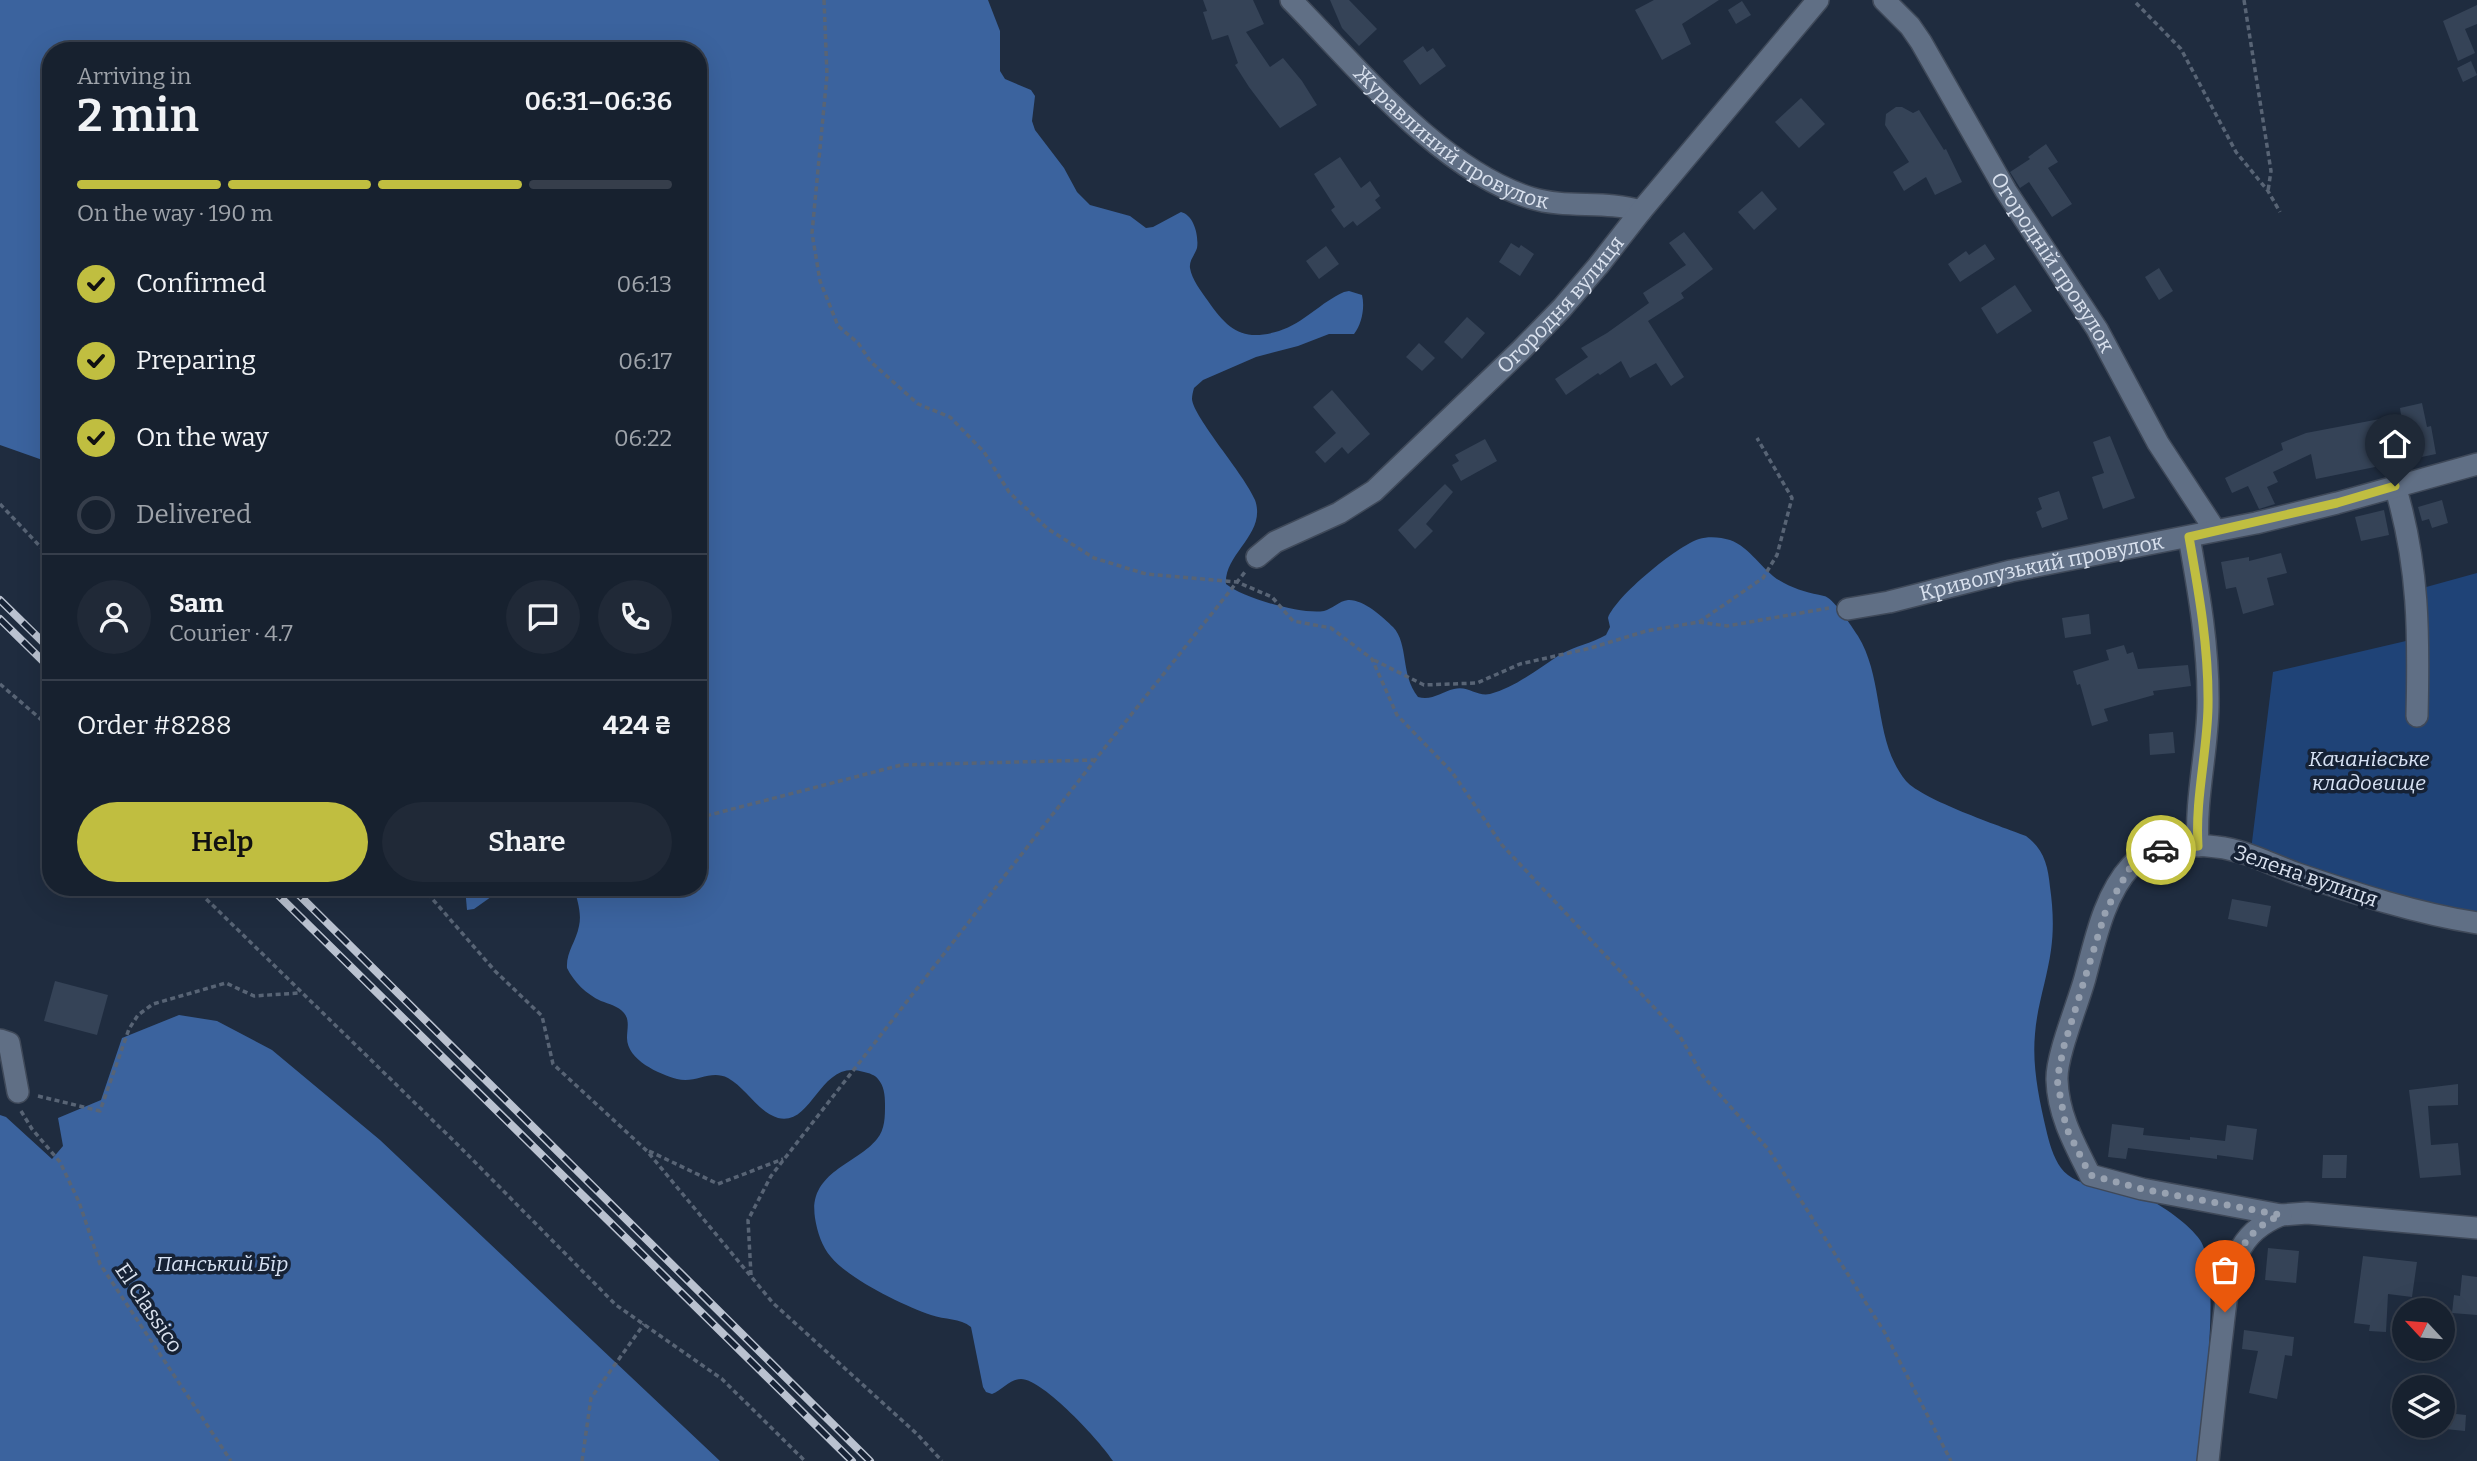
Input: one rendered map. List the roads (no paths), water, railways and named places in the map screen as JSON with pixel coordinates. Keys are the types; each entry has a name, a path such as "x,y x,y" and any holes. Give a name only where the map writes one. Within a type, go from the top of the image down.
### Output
{"street":[{"name":"Журавлиний провулок","path":"1291,0 1413,124 1474,172 1506,189 1534,198 1578,205 1612,205 1641,211"},
{"name":"Огородня вулиця","path":"1257,557 1275,542 1354,505 1384,482 1562,308 1818,0"},
{"name":"Огородній провулок","path":"1884,0 1910,26 1921,42 2006,191 2097,329 2158,443 2215,530"},
{"name":"Криволузький провулок","path":"1848,609 1889,602 2011,571 2189,537 2337,503 2477,464"},
{"path":"2395,486 2413,558 2417,622 2417,716"},
{"path":"2189,537 2207,654 2208,708 2197,807 2198,846"},
{"name":"Зелена вулиця","path":"2281,1215 2142,1189 2090,1175 2066,1127 2057,1079 2064,1046 2100,926 2114,894 2135,863 2143,857 2164,849 2198,846 2230,849 2405,909 2477,923"},
{"path":"0,1040 9,1043 19,1101"},
{"path":"2208,1461 2222,1332 2233,1269 2238,1254 2264,1222 2281,1215 2319,1214 2477,1227"}],"railway":[{"path":"0,600 42,641"},
{"path":"0,619 42,660"},
{"path":"279,896 852,1461"},
{"path":"300,896 870,1461"}],"park label":[{"name":"Качанівське кладовище","path":"2369,771"},
{"name":"Панський Бір","path":"222,1264"}]}
